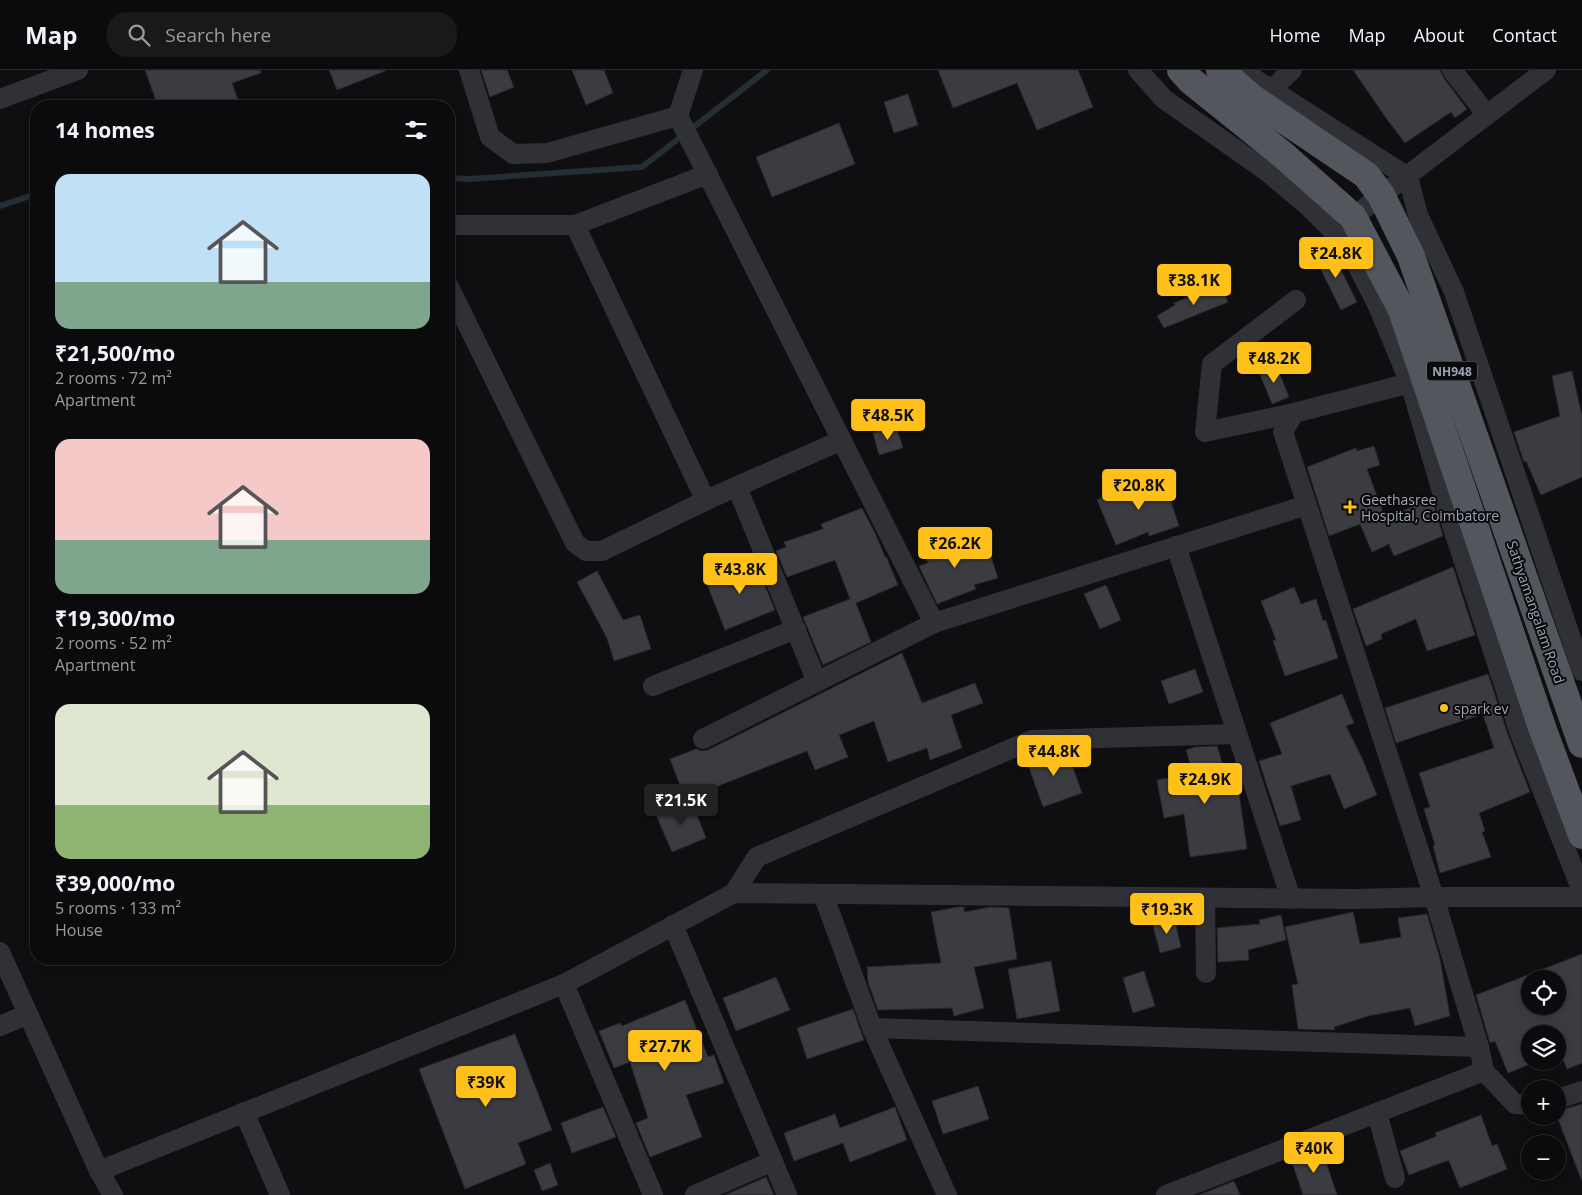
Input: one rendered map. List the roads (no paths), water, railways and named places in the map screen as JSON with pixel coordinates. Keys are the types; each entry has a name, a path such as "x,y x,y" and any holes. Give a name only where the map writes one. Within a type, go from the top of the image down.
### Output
{"highway":[{"name":"NH948","path":"1181,70 1190,80 1283,155 1353,217 1402,310 1542,730 1582,835"},
{"name":"Sathyamangalam Road","path":"1220,70 1252,98 1366,175 1381,195 1411,256 1582,744"}],"street":[{"path":"0,99 78,70"},
{"path":"469,70 490,136 513,154 547,153 679,116"},
{"path":"693,70 679,116 934,623"},
{"path":"1138,70 1164,99 1265,170 1307,205 1330,228 1352,256 1377,304 1410,384 1453,528 1519,731 1582,890"},
{"path":"1249,70 1253,78 1408,177 1418,215 1454,292 1582,671"},
{"path":"1271,90 1292,70"},
{"path":"1452,70 1487,116"},
{"path":"1353,217 1408,177 1546,70"},
{"path":"455,225 575,225 707,173"},
{"path":"575,225 706,501"},
{"path":"455,298 574,542 586,551 602,551 706,501 842,440"},
{"path":"1296,300 1212,364 1205,432 1294,413 1410,384"},
{"path":"1294,413 1283,432 1434,897 1479,1047 1484,1071 1515,1104 1521,1104"},
{"path":"737,487 817,682"},
{"path":"703,739 934,623 1307,504"},
{"path":"1176,546 1291,899"},
{"path":"653,686 796,629"},
{"path":"734,893 757,856 1032,740 1238,734"},
{"path":"98,1171 564,984 734,893 1291,899 1582,897"},
{"path":"824,894 872,1028 947,1195"},
{"path":"1205,898 1206,973"},
{"path":"673,925 787,1195"},
{"path":"0,952 98,1171 113,1195"},
{"path":"564,984 653,1195"},
{"path":"0,1026 28,1014"},
{"path":"872,1028 1479,1047"},
{"path":"1166,1195 1484,1071"},
{"path":"1566,1096 1582,1090"},
{"path":"244,1112 280,1195"},
{"path":"1377,1113 1396,1178"},
{"path":"695,1195 773,1161"}],"waterway":[{"path":"455,178 470,179 642,167 767,70"},
{"path":"0,206 30,196"}],"place":[{"name":"Geethasree Hospital, Coimbatore","path":"1350,507"},
{"name":"spark ev","path":"1444,708"}]}
